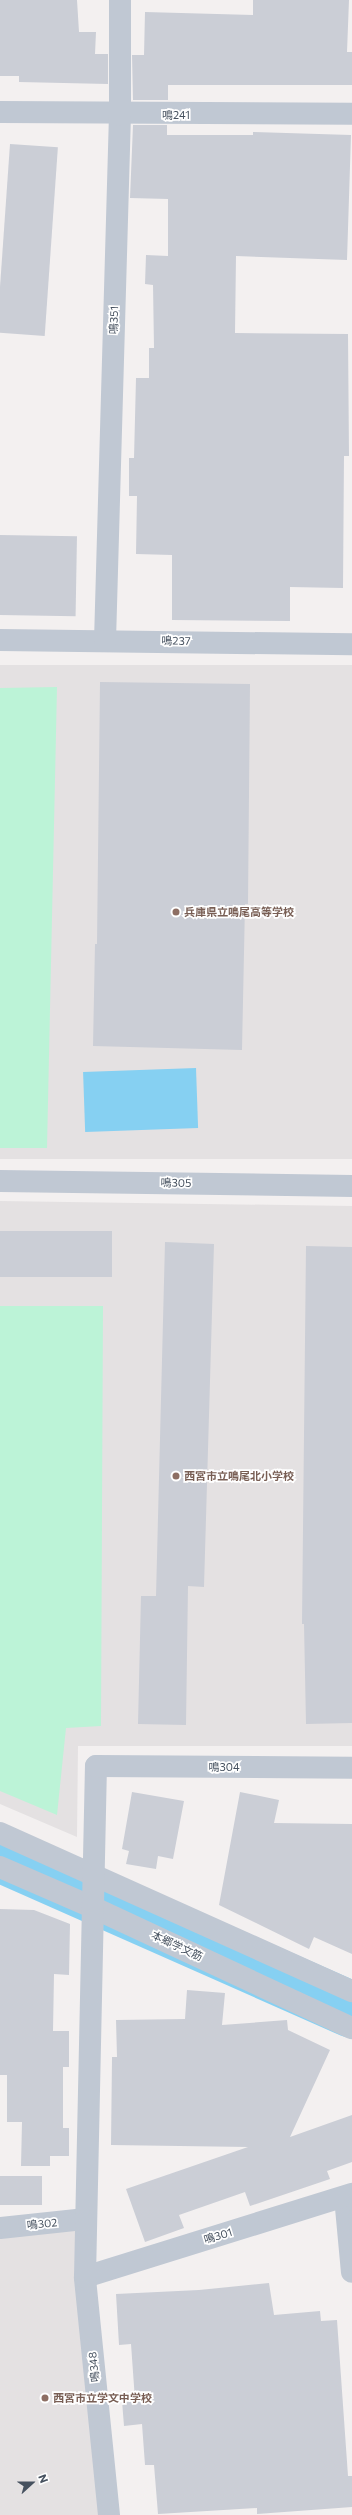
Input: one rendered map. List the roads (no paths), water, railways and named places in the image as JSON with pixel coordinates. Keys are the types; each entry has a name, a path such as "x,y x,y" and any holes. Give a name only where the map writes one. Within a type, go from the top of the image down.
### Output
{"street":[{"name":"鳴351","path":"105,640 120,114 120,0"},
{"name":"鳴241","path":"0,112 120,114 352,114"},
{"name":"鳴237","path":"0,640 352,644"},
{"name":"鳴305","path":"0,1181 352,1186"},
{"name":"鳴304","path":"96,1766 352,1768"},
{"name":"鳴348","path":"96,1766 84,2219 85,2277 109,2515"},
{"name":"本郷学文筋","path":"0,1833 93,1891 352,2028"},
{"name":"本郷学文筋","path":"0,1867 93,1891 352,1991"},
{"path":"348,2196 352,2272"},
{"name":"鳴301","path":"85,2277 348,2196"},
{"name":"鳴302","path":"0,2228 84,2219"}],"water":[{"path":"196,1068 198,1128 85,1132 83,1072"}],"waterway":[{"path":"0,1854 352,2010"}],"place":[{"name":"兵庫県立鳴尾高等学校","path":"176,912"},
{"name":"西宮市立鳴尾北小学校","path":"176,1476"},
{"name":"西宮市立学文中学校","path":"45,2398"}]}
